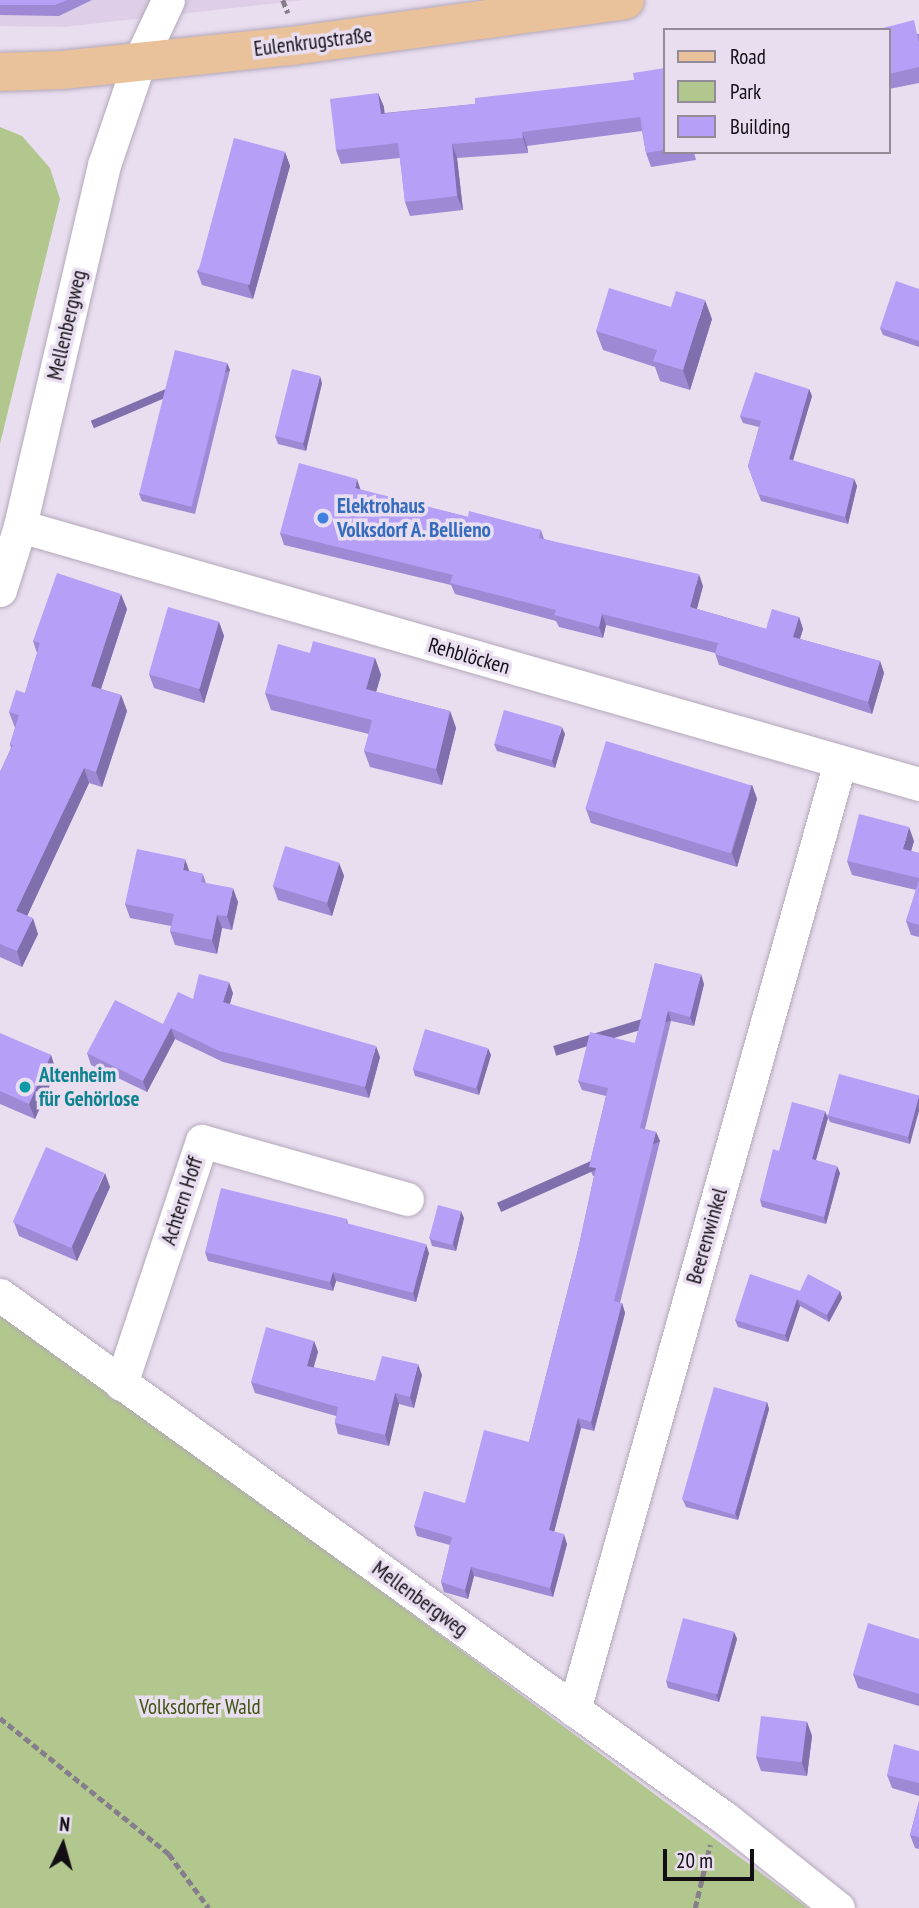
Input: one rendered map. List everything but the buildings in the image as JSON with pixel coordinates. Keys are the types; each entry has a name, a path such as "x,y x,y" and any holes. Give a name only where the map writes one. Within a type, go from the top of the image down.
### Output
{"main road":[{"name":"Eulenkrugstraße","path":"0,72 139,62 625,0"}],"street":[{"name":"Mellenbergweg","path":"0,590 20,526 104,165 139,62 168,0"},
{"name":"Rehblöcken","path":"20,526 840,762 918,778"},
{"name":"Beerenwinkel","path":"574,1710 840,762"},
{"name":"Achtern Hoff","path":"121,1384 202,1141 407,1199"},
{"name":"Mellenbergweg","path":"0,1295 726,1819 838,1908"}],"path":[{"path":"0,1718 170,1854 209,1908"},
{"path":"695,1908 709,1846 726,1819"}],"shaded area":[{"path":"0,0 305,0 64,27 0,26"}],"green space":[{"path":"0,127 22,136 50,168 60,199 0,444"},
{"name":"Volksdorfer Wald","path":"0,1308 808,1908 0,1908"}],"place":[{"name":"Elektrohaus Volksdorf A. Bellieno","path":"323,518"},
{"name":"Altenheim für Gehörlose","path":"25,1087"}]}
